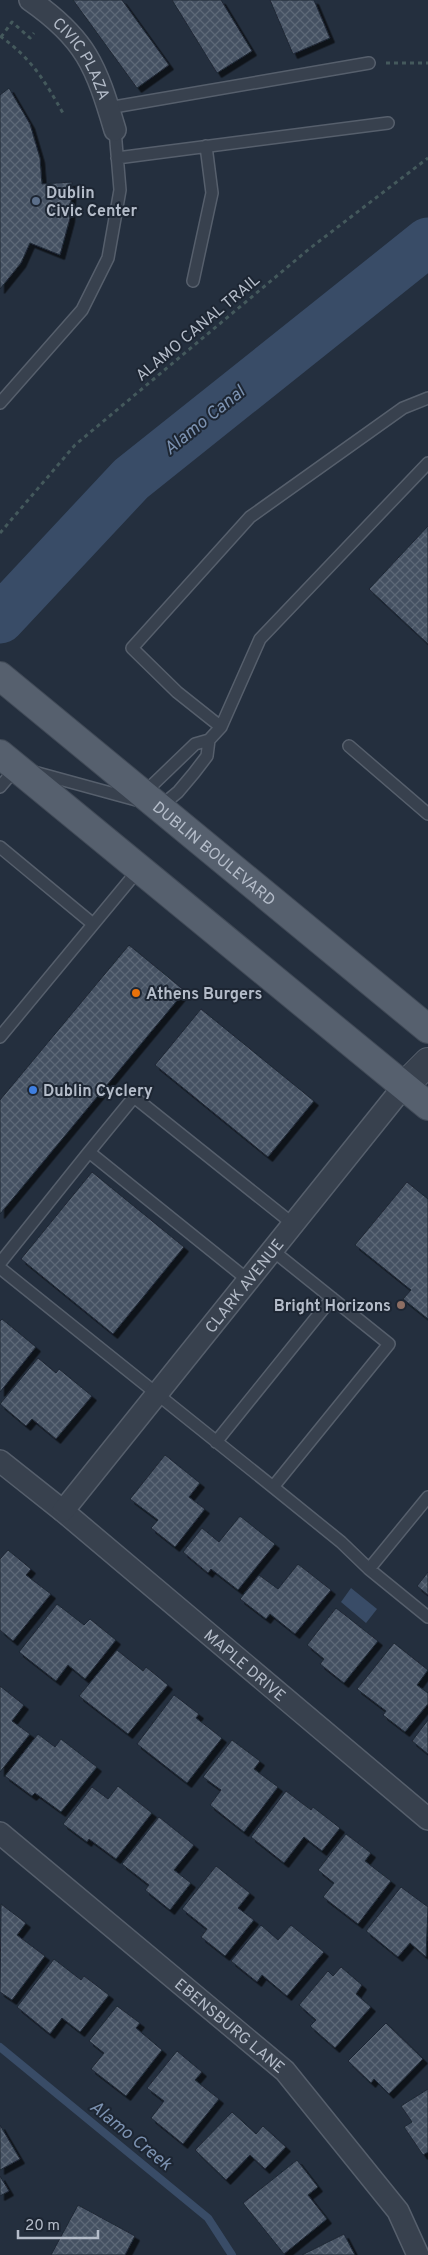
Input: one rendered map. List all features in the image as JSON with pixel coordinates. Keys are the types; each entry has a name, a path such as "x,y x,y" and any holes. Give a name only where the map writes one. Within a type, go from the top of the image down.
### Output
{"main road":[{"name":"DUBLIN BOULEVARD","path":"0,676 428,1029"},
{"path":"5,769 139,869 428,1106"}],"street":[{"name":"CIVIC PLAZA","path":"30,0 52,15 87,54 98,75 115,130"},
{"name":"CLARK AVENUE","path":"62,1512 404,1086 428,1062"},
{"path":"0,1461 62,1512"},
{"name":"MAPLE DRIVE","path":"62,1512 428,1819"},
{"name":"EBENSBURG LANE","path":"0,1833 285,2071 398,2211 418,2255"}],"lane":[{"path":"108,108 369,63"},
{"path":"117,158 388,123"},
{"path":"0,403 82,310 108,258 120,190 115,130"},
{"path":"193,280 212,193 206,146"},
{"path":"221,727 177,692 132,648 250,517 403,408 428,398"},
{"path":"151,801 195,744 209,740 221,727 260,639 428,463"},
{"path":"5,769 151,801 178,792 207,756 209,740"},
{"path":"349,746 428,814"},
{"path":"0,848 93,924"},
{"path":"0,1037 139,869"},
{"path":"0,1263 134,1097 293,1224"},
{"path":"89,1152 248,1280"},
{"path":"272,1250 389,1344 273,1487"},
{"path":"0,1268 341,1542 369,1569 428,1617"},
{"path":"216,1442 332,1298"},
{"path":"369,1569 426,1503"}],"path":[{"path":"0,37 15,47 43,77 64,115"},
{"path":"369,63 428,63"},
{"name":"ALAMO CANAL TRAIL","path":"0,533 74,446 309,249 428,158"}],"water":[{"path":"351,1588 377,1609 366,1623 341,1602"}],"building":[{"path":"73,0 122,0 169,65 137,88"},
{"path":"172,0 221,0 252,51 217,73"},
{"path":"270,0 314,0 330,38 293,54"},
{"name":"Dublin Civic Center","path":"9,88 30,124 40,158 42,184 72,182 70,218 60,255 30,243 21,263 0,289 0,95"},
{"path":"428,526 428,644 369,589"},
{"path":"129,945 185,991 0,1214 0,1100"},
{"path":"201,1009 314,1101 268,1157 155,1065"},
{"path":"92,1172 184,1247 113,1334 21,1259"},
{"path":"407,1182 428,1199 428,1319 403,1299 411,1290 355,1245"},
{"path":"2,1319 36,1347 0,1392 0,1321"},
{"path":"38,1358 56,1373 59,1369 92,1396 56,1439 32,1419 26,1426 0,1404"},
{"path":"165,1455 200,1483 189,1497 205,1509 175,1547 151,1528 158,1520 130,1499"},
{"path":"240,1516 275,1544 238,1590 211,1569 208,1573 183,1552 202,1528 219,1542"},
{"path":"8,1550 31,1569 26,1575 51,1594 13,1641 0,1630 0,1559"},
{"path":"298,1564 331,1590 295,1634 270,1614 266,1619 240,1599 259,1575 278,1589"},
{"path":"428,1572 428,1595 417,1586"},
{"path":"57,1604 84,1625 90,1619 116,1640 85,1679 68,1665 56,1681 19,1652"},
{"path":"336,1608 378,1641 344,1683 320,1664 324,1659 307,1645"},
{"path":"394,1643 428,1670 417,1685 428,1693 428,1704 405,1732 383,1715 386,1711 357,1689"},
{"path":"117,1650 143,1671 146,1667 168,1685 128,1734 79,1696"},
{"path":"0,1686 24,1705 12,1721 30,1734 0,1772"},
{"path":"174,1695 199,1714 196,1718 222,1738 187,1783 137,1744"},
{"path":"428,1720 428,1754 412,1741"},
{"path":"38,1734 55,1747 61,1739 97,1767 61,1812 35,1793 32,1796 5,1776"},
{"path":"232,1740 260,1761 254,1769 278,1787 244,1832 210,1805 221,1790 203,1777"},
{"path":"118,1786 152,1813 116,1859 89,1839 87,1842 63,1824 92,1787 108,1799"},
{"path":"286,1791 311,1810 313,1807 340,1828 322,1851 304,1837 284,1863 251,1837"},
{"path":"159,1817 194,1845 174,1870 191,1883 170,1910 145,1890 149,1885 122,1864"},
{"path":"346,1834 371,1853 365,1861 391,1881 358,1924 323,1897 334,1883 318,1870"},
{"path":"216,1866 250,1893 238,1908 254,1920 225,1956 201,1937 207,1929 182,1909"},
{"path":"401,1887 428,1907 426,1957 410,1943 398,1957 366,1931"},
{"path":"1,1904 26,1923 17,1935 45,1956 12,2000 0,1992"},
{"path":"261,1925 278,1940 291,1925 324,1952 287,1996 262,1975 257,1982 231,1961"},
{"path":"54,1959 81,1980 84,1976 109,1995 80,2032 62,2018 50,2034 17,2007"},
{"path":"341,1967 362,1985 356,1994 371,2007 335,2048 310,2026 316,2020 299,2005 328,1971 333,1976"},
{"path":"117,2006 140,2023 136,2028 162,2050 126,2096 91,2069 104,2053 89,2041"},
{"path":"386,2023 423,2059 389,2094 374,2079 371,2083 348,2061"},
{"path":"177,2051 202,2072 195,2080 219,2099 183,2144 151,2118 164,2101 147,2088"},
{"path":"428,2089 428,2152 423,2155 404,2127 412,2122 401,2106"},
{"path":"232,2112 256,2134 263,2126 286,2147 265,2169 250,2155 226,2180 195,2150"},
{"path":"0,2125 20,2159 0,2170"},
{"path":"297,2160 318,2187 308,2195 327,2219 284,2254 243,2203"},
{"path":"0,2176 9,2191 0,2196"},
{"path":"78,2205 135,2236 125,2255 51,2255"},
{"path":"344,2234 355,2255 302,2255"}],"waterway":[{"name":"Alamo Canal","path":"0,619 131,479 428,242"},
{"name":"Alamo Creek","path":"0,2047 208,2218 232,2255"}],"place":[{"name":"Dublin Civic Center","path":"36,201"},
{"name":"Athens Burgers","path":"136,993"},
{"name":"Dublin Cyclery","path":"33,1090"},
{"name":"Bright Horizons","path":"401,1305"}]}
